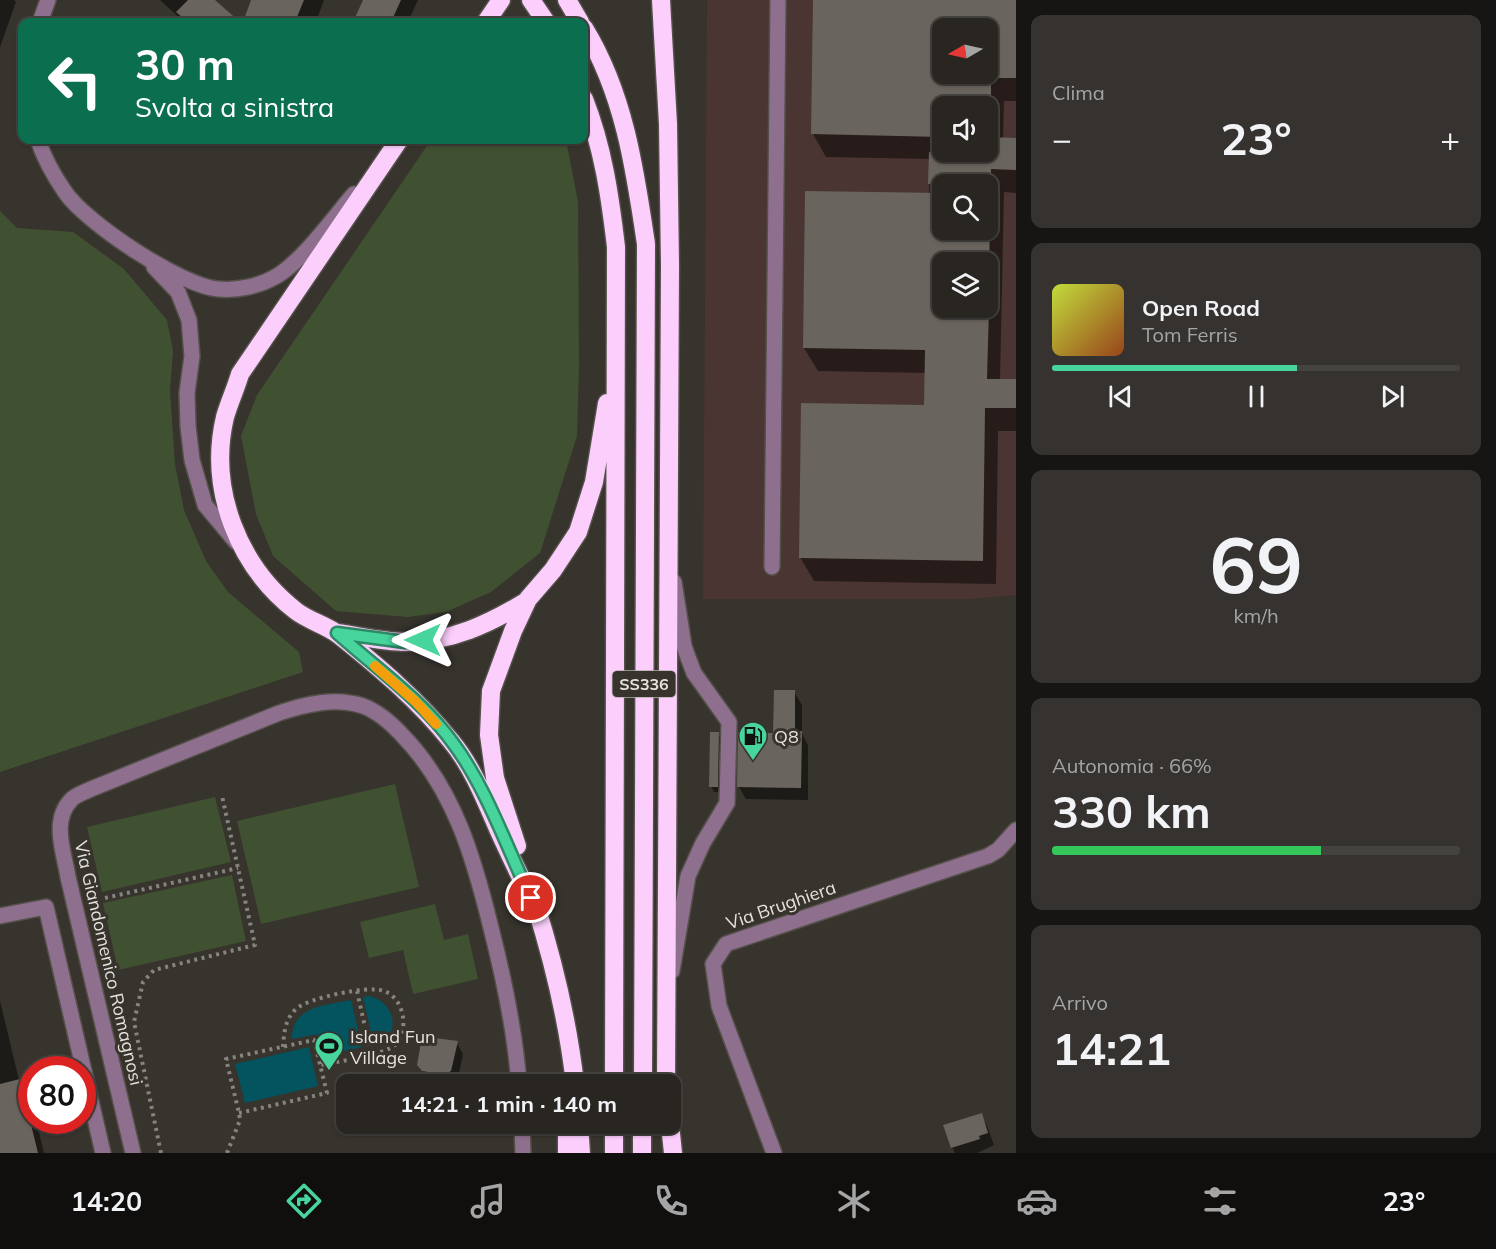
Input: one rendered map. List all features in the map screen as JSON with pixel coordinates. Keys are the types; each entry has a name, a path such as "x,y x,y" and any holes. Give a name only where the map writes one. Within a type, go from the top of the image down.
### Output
{"highway":[{"path":"489,18 501,0"},
{"path":"531,0 543,18"},
{"path":"567,0 578,18"},
{"path":"661,0 668,124 666,1074"},
{"name":"SS336","path":"588,35 623,115 636,176 646,244 643,1074"},
{"path":"574,1074 561,994 539,915 495,778 489,735 491,691 513,631 528,600 553,570 578,532 594,482 616,345 616,247 609,183 588,109"},
{"path":"396,144 240,374 225,417 220,458 225,501 244,551 262,579 297,611 337,633 416,702 453,742 479,785 539,915"},
{"name":"SS336","path":"614,1074 616,345"},
{"path":"337,633 405,642 442,639 473,629 528,600"},
{"path":"570,1074 571,1050"},
{"path":"567,1134 567,1153"},
{"path":"580,1134 581,1153"},
{"path":"614,1134 614,1153"},
{"path":"642,1134 642,1153"},
{"path":"666,1153 667,1134"},
{"path":"670,1134 673,1153"}],"street":[{"path":"41,18 48,0"},
{"path":"772,567 778,0"},
{"path":"39,144 66,194 99,226 146,259 189,280 217,290 250,287 277,276 303,254 385,159"},
{"path":"146,259 178,292 189,320 192,356 188,393 188,426 192,460 205,505 244,551"},
{"path":"667,1004 688,876 703,843 727,803 729,722 694,673 684,646 668,546"},
{"name":"Via Giandomenico Romagnosi","path":"133,1153 68,877 60,835 61,815 71,799 91,789 308,703 338,702 364,706 388,720 416,749 443,788 456,813 478,878 502,970 517,1050 518,1074"},
{"name":"Via Brughiera","path":"774,1153 719,1006 713,964 726,944 988,856 999,850 1016,830"},
{"path":"0,916 45,907 103,1153"},
{"path":"522,1134 523,1153"}],"path":[{"path":"161,1153 134,1022 143,982 154,970 255,945 222,796"},
{"path":"105,898 238,868"},
{"path":"283,1047 287,1020 302,1005 313,1000 373,989 385,991 393,996 402,1009 402,1027 395,1045 385,1051 320,1065"},
{"path":"357,991 370,1054"},
{"path":"227,1153 240,1120 226,1059 314,1040 327,1093 239,1113"}],"shaded area":[{"path":"707,0 1016,0 1016,595 970,599 703,599"}],"green space":[{"path":"428,144 567,144 578,202 577,436 540,553 491,592 446,612 408,617 336,611 273,556 256,514 241,436 257,395"},
{"path":"0,211 17,228 73,232 124,269 167,320 173,351 170,391 175,464 184,510 206,561 228,592 299,652 303,672 0,772"},
{"path":"395,784 419,887 261,924 237,821"},
{"path":"215,797 231,862 102,892 87,827"},
{"path":"232,875 246,941 118,970 103,903"},
{"path":"435,904 444,940 468,934 478,979 413,994 403,950 369,958 360,922"}],"water":[{"path":"369,996 386,1005 392,1020 389,1036 374,1046 363,997"},
{"path":"351,1000 362,1047 323,1056 318,1034 292,1039 293,1028 304,1013 322,1006"},
{"path":"309,1047 318,1086 245,1103 235,1064"}],"building":[{"path":"188,0 215,0 235,18 183,18 176,12"},
{"path":"251,0 304,0 297,18 244,18"},
{"path":"363,0 401,0 393,18 355,18"},
{"path":"813,0 1016,0 1016,78 998,78 998,18 932,18 932,84 991,84 991,96 932,96 932,137 811,134"},
{"path":"998,137 1016,138 1016,170 991,169 991,174 932,174 932,184 928,184 929,152 932,152 932,162 998,162"},
{"path":"805,191 932,193 932,240 990,240 989,252 932,252 932,318 989,318 987,379 1016,379 1016,408 985,408 983,561 799,558 801,403 924,405 925,350 803,348"},
{"path":"774,690 795,690 795,731 802,731 801,788 737,787 738,732 773,733"},
{"path":"710,732 719,732 718,787 709,787"},
{"path":"427,1037 458,1041 451,1071 438,1074 422,1071 417,1065 421,1042"},
{"path":"18,1080 18,1134 33,1134 38,1153 0,1153 0,1084"},
{"path":"982,1113 988,1133 979,1136 980,1139 951,1148 943,1125"}],"slow traffic":[{"path":"375,666 416,702 436,724"}],"place":[{"name":"Q8","path":"753,762"},
{"name":"Island Fun Village","path":"329,1072"}],"route":[{"path":"423,640 405,642 337,633 416,702 453,742 479,785 531,898"}]}
